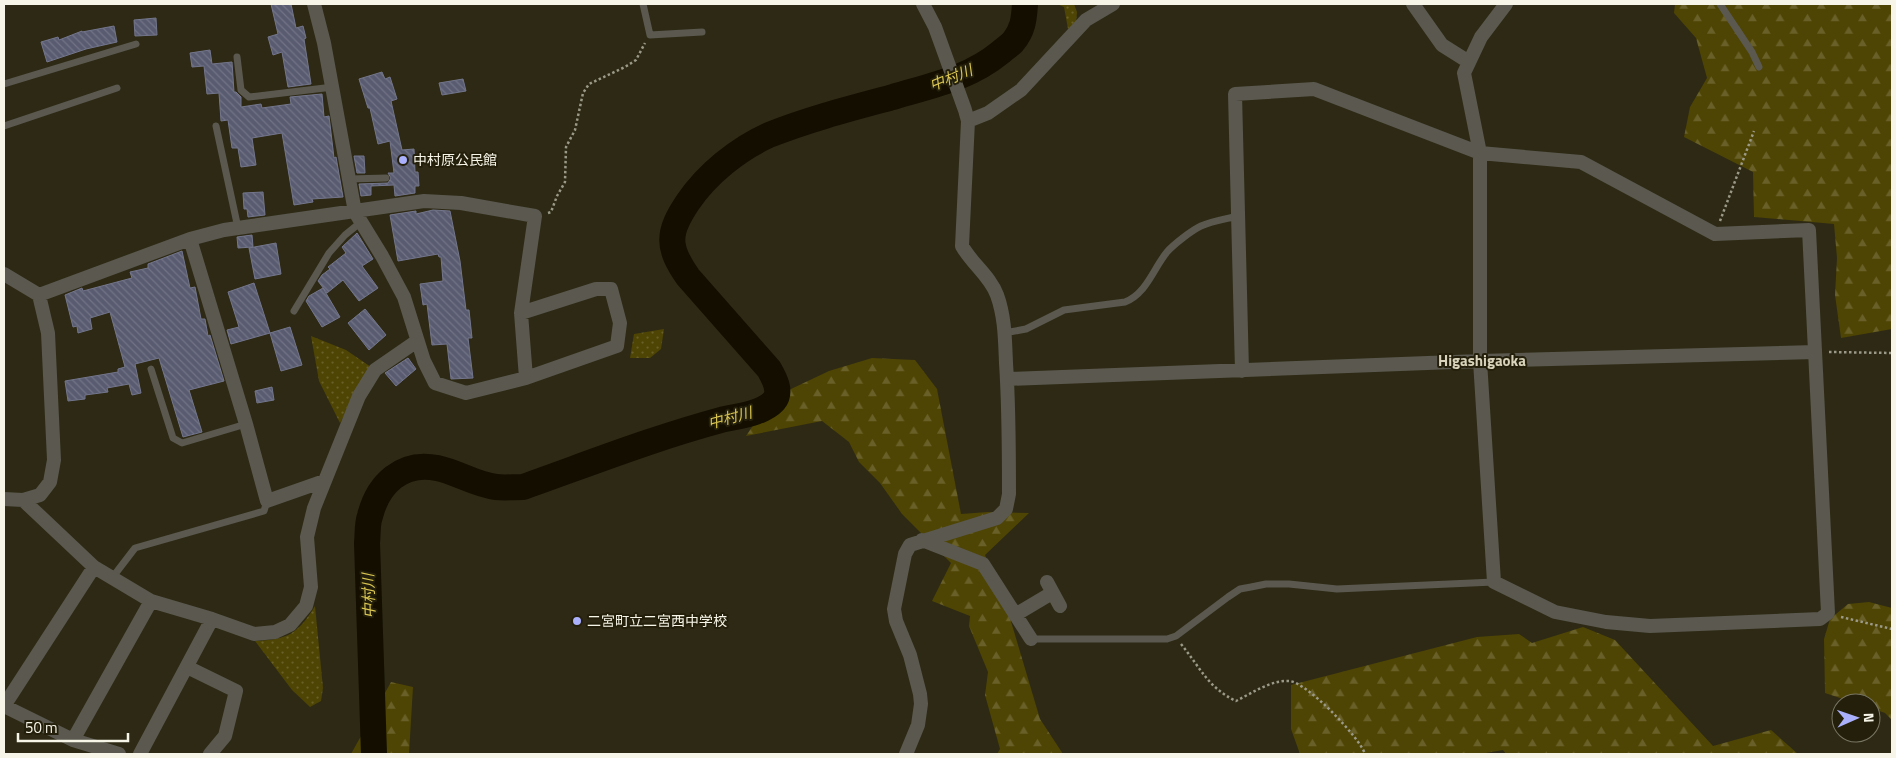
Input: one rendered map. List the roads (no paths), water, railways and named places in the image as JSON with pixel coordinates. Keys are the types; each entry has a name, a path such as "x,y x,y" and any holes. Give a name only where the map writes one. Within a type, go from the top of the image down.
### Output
{"street":[{"path":"314,4 324,43 349,179 358,217 404,297 424,361 435,382 466,393 526,378 617,346 620,323 611,289 596,289 522,313"},
{"path":"906,754 918,725 921,704 910,656 896,621 894,609 905,554 910,545 922,540 997,518 1006,509 1009,494 1004,318 991,282 969,258 962,246 967,116 935,28 923,4"},
{"path":"967,116 988,112 1021,90 1086,20 1113,4"},
{"path":"1414,4 1442,45 1469,62"},
{"path":"1242,371 1234,94 1314,89 1480,153 1581,162 1715,234 1808,230 1828,613 1820,619 1650,626 1624,624 1555,612 1494,582 1480,362 1480,153 1464,73 1481,37 1506,4"},
{"path":"40,295 190,238 238,228 358,217 424,201 461,203 535,216 522,313 526,378"},
{"path":"190,238 267,501 324,482"},
{"path":"4,273 40,295 48,333 54,460 50,482 40,495 23,500 4,499"},
{"path":"23,500 94,567 151,601 254,634 275,632 290,625 306,606 311,587 307,537 314,508 358,396 375,370 417,341"},
{"path":"1007,379 1814,352"},
{"path":"922,540 983,564 1031,639"},
{"path":"94,567 4,706 73,740 119,754"},
{"path":"1015,615 1050,588 1060,606"},
{"path":"73,740 151,601"},
{"path":"140,754 212,619"},
{"path":"186,667 236,691 225,736 210,754"}],"lane":[{"path":"643,4 650,35 702,32"},
{"path":"1720,4 1752,52 1759,67"},
{"path":"4,84 136,44"},
{"path":"236,57 241,90 249,96 333,87"},
{"path":"4,126 117,88"},
{"path":"216,126 238,228"},
{"path":"349,179 386,178"},
{"path":"1004,333 1026,329 1064,310 1125,302 1134,298 1144,288 1168,252 1185,237 1199,226 1238,216"},
{"path":"294,310 329,253 358,217"},
{"path":"151,369 173,438 178,441 182,443 246,424"},
{"path":"112,578 135,548 264,511 267,501"},
{"path":"1031,639 1162,640 1176,636 1240,589 1266,584 1288,584 1337,589 1494,582"}],"waterway":[{"name":"中村川","path":"374,754 367,543 370,516 374,504 385,485 393,477 403,472 413,468 424,467 444,470 489,486 523,487 646,443 696,427 749,414 769,405 774,401 777,393 776,385 769,369 688,277 676,257 672,240 673,231 688,202 704,182 724,163 746,147 769,135 831,114 936,85 976,69 1013,42 1022,24 1025,4"}],"place":[{"name":"中村原公民館","path":"403,160"},
{"name":"二宮町立二宮西中学校","path":"577,621"}],"district":[{"name":"Higashigaoka","path":"1482,361"}]}
